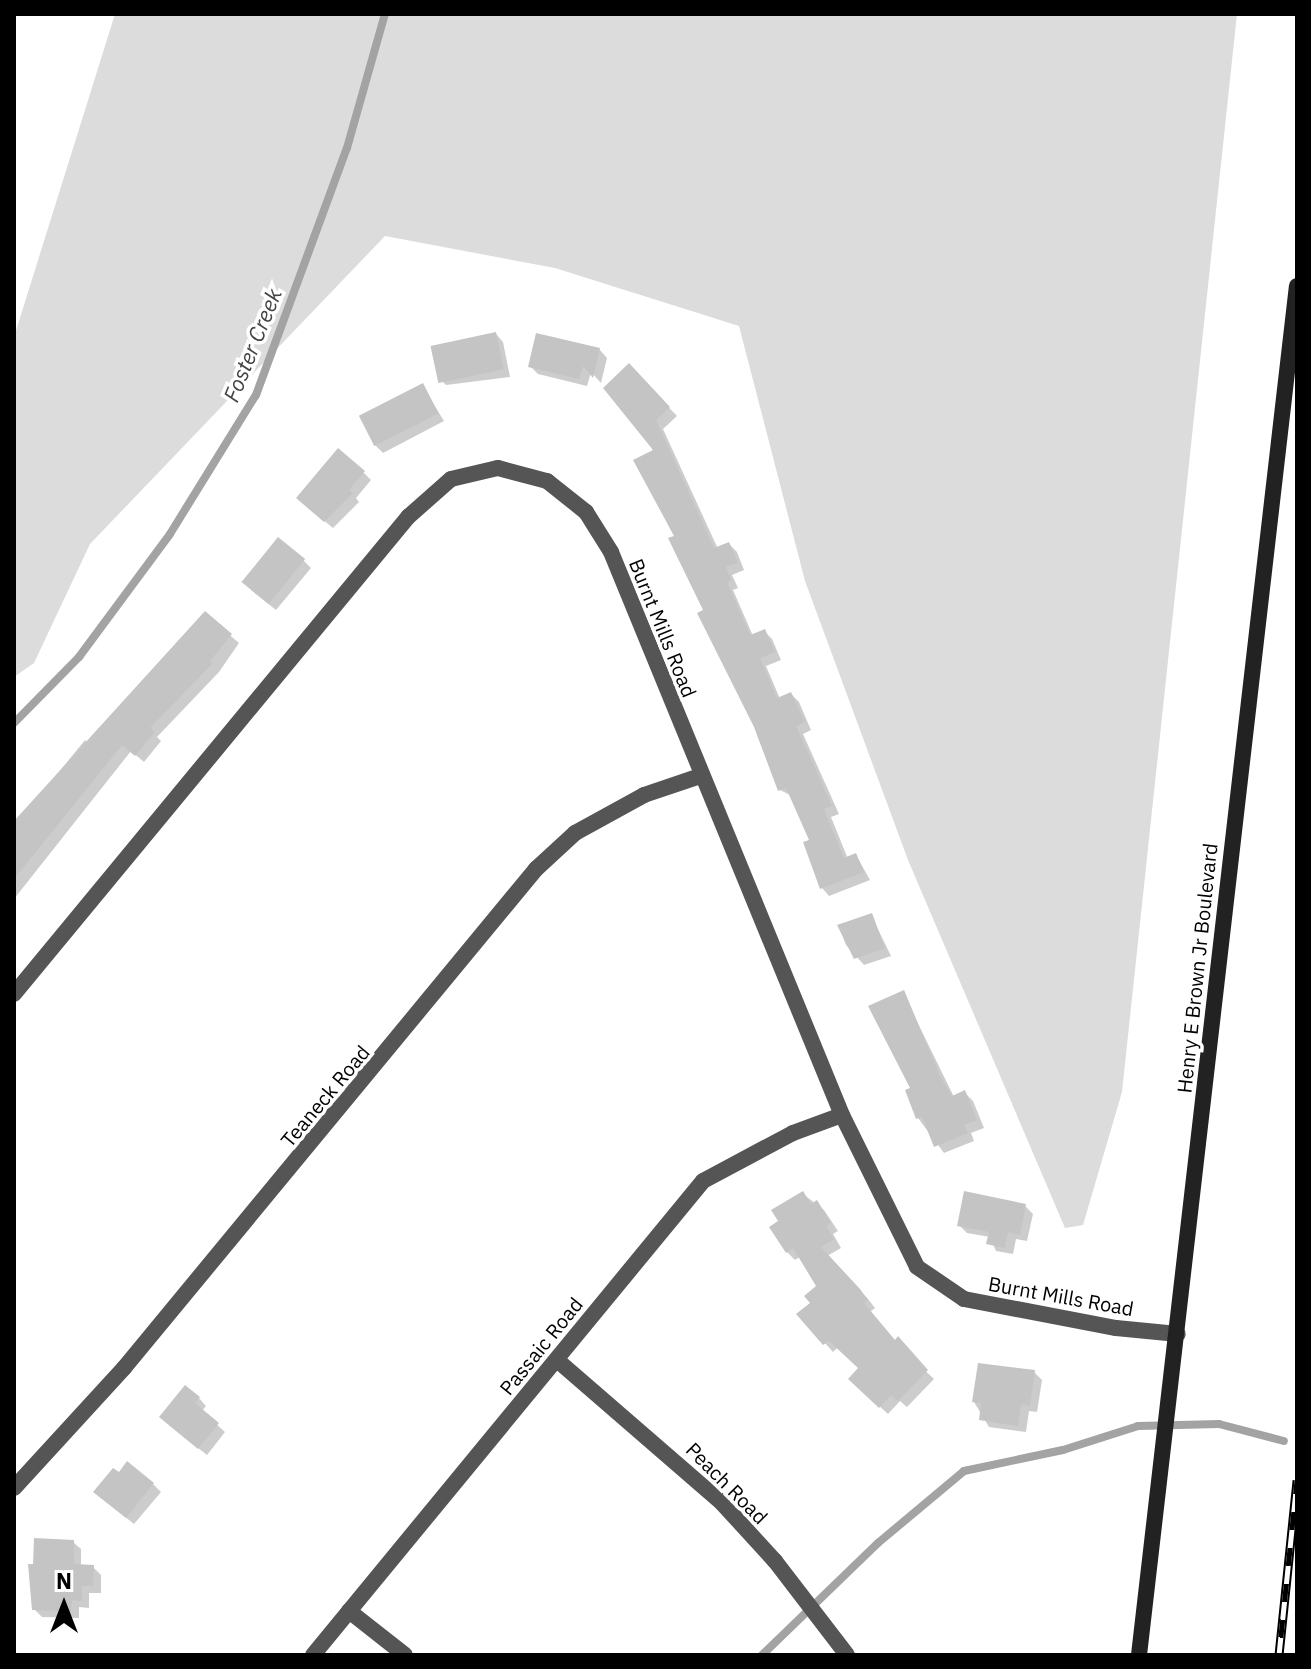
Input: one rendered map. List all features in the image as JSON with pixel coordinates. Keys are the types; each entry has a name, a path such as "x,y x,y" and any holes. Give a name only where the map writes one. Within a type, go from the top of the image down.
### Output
{"main road":[{"name":"Henry E Brown Jr Boulevard","path":"1139,1655 1297,286"}],"street":[{"name":"Burnt Mills Road","path":"14,994 408,517 451,479 498,468 547,481 586,512 611,552 700,776 842,1115 917,1267 964,1299 1116,1328 1178,1334"},
{"name":"Teaneck Road","path":"14,1488 134,1356 536,869 575,833 644,795 700,776"},
{"name":"Passaic Road","path":"313,1655 703,1181 793,1133 842,1115"},
{"name":"Peach Road","path":"557,1360 722,1503 775,1561 847,1655"},
{"path":"349,1611 405,1655"}],"shaded area":[{"path":"115,14 1237,14 1122,1092 1083,1225 1065,1228 908,860 805,581 739,326 555,268 385,236 90,544 34,663 14,677 14,337"}],"building":[{"path":"496,332 504,369 438,383 430,346"},
{"path":"536,333 600,348 593,378 583,366 579,379 528,367"},
{"path":"629,363 670,407 656,420 714,548 729,542 738,562 726,567 731,580 727,582 750,635 765,629 775,652 760,658 777,698 791,692 805,722 796,726 832,806 824,809 844,858 856,853 864,872 820,889 803,842 809,840 786,788 778,791 754,727 697,613 703,610 668,538 674,536 633,460 653,450 603,388"},
{"path":"423,383 438,413 374,446 359,416"},
{"path":"338,448 365,471 349,490 353,493 324,522 296,498"},
{"path":"278,537 305,559 269,604 241,582"},
{"path":"205,611 232,634 210,661 213,663 150,728 155,732 135,756 122,745 14,879 14,821"},
{"path":"872,913 885,948 854,959 837,925"},
{"path":"904,990 940,1076 952,1096 965,1090 977,1120 964,1125 968,1133 934,1147 922,1117 916,1119 905,1090 910,1088 868,1006"},
{"path":"803,1191 811,1204 817,1200 831,1223 826,1226 834,1239 821,1247 860,1289 868,1300 864,1303 895,1340 898,1336 928,1370 898,1401 891,1395 879,1408 848,1379 858,1368 829,1341 823,1345 796,1314 810,1303 804,1296 816,1286 793,1248 786,1253 769,1227 778,1221 771,1210"},
{"path":"964,1191 1026,1204 1020,1235 1008,1232 1005,1248 986,1244 989,1232 957,1226"},
{"path":"978,1363 1035,1370 1030,1406 1021,1404 1018,1426 979,1420 981,1403 972,1402"},
{"path":"185,1385 200,1397 195,1403 219,1423 198,1449 159,1417"},
{"path":"127,1461 154,1483 126,1518 93,1492 113,1468 119,1472"},
{"path":"34,1538 74,1540 74,1564 94,1565 93,1586 82,1586 82,1601 72,1600 71,1611 32,1610 28,1564 33,1564"}],"waterway":[{"name":"Foster Creek","path":"14,723 79,657 170,534 256,395 347,148 385,14"},
{"path":"762,1655 878,1543 964,1471 1063,1450 1138,1426 1219,1424 1284,1441"}],"railway":[{"path":"1279,1655 1297,1480"}]}
